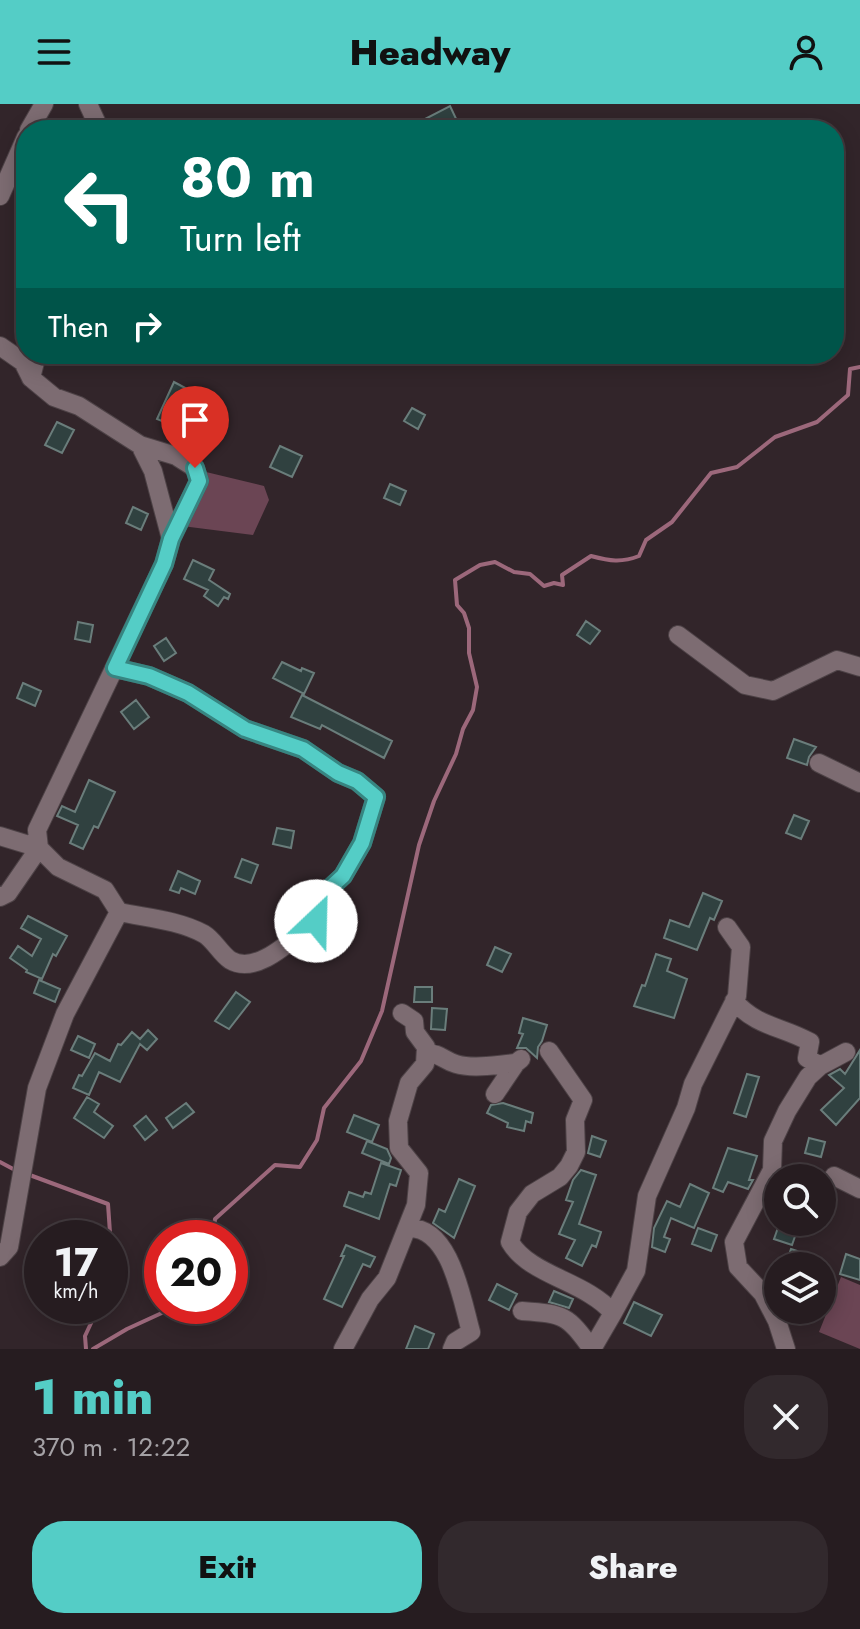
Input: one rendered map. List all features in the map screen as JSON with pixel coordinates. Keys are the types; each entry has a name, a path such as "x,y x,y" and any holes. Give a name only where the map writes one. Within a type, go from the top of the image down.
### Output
{"street":[{"path":"0,196 16,160"},
{"path":"0,897 8,893 39,848 37,830 164,564 171,539 199,481 195,468 176,456 140,445 90,412 54,397 31,378 24,364"},
{"path":"31,378 34,364"},
{"path":"140,445 153,471 171,539"},
{"path":"678,635 745,685 773,691 837,660 860,667"},
{"path":"0,836 39,848 58,867 105,890 119,912 165,920 207,935 220,952 234,963 252,963 278,953 316,921 319,898 343,876 362,843 376,797 357,781 338,773 303,749 245,729 188,693 149,676 115,668"},
{"path":"819,763 860,783"},
{"path":"0,1257 9,1247 37,1088 65,1014 119,912"},
{"path":"522,1311 571,1320 592,1349 636,1271 647,1196 686,1108 693,1084 737,996 741,947 727,927"},
{"path":"734,1001 746,1015 757,1021 810,1042 807,1058 820,1066"},
{"path":"343,1349 370,1299 387,1278 417,1201 419,1173 399,1148 398,1121 409,1083 425,1064 426,1047 415,1032 414,1021 402,1013"},
{"path":"549,1051 583,1100 575,1120 576,1152 560,1177 532,1194 518,1212 510,1242 517,1253 581,1287 613,1313"},
{"path":"786,1349 777,1321 763,1294 738,1267 734,1242 772,1170 773,1141 787,1111 808,1077 820,1066 846,1052"},
{"path":"426,1053 443,1054 453,1063 466,1066 518,1061 495,1094"},
{"path":"836,1177 860,1189"},
{"path":"408,1228 416,1227 431,1235 455,1269 471,1332 455,1342 452,1349"}],"shaded area":[{"path":"206,472 264,486 269,500 253,535 182,526"},
{"path":"841,1277 860,1285 860,1349 819,1332 822,1324 836,1324 836,1290"}],"building":[{"path":"450,106 457,120 425,120"},
{"path":"174,382 189,390 180,408 205,420 198,436 157,419"},
{"path":"412,408 425,415 418,429 404,421"},
{"path":"57,422 74,430 62,453 45,445"},
{"path":"280,446 302,456 292,477 270,467"},
{"path":"390,484 406,491 400,505 384,498"},
{"path":"133,507 148,514 141,530 126,523"},
{"path":"193,560 214,570 209,580 230,594 228,599 224,597 218,606 204,596 208,590 184,579"},
{"path":"586,621 600,631 590,644 577,635"},
{"path":"78,622 93,625 90,642 75,639"},
{"path":"166,638 176,653 164,661 154,646"},
{"path":"282,662 314,673 304,694 273,678"},
{"path":"23,683 41,691 35,706 17,698"},
{"path":"302,695 392,741 384,758 322,725 320,729 291,717"},
{"path":"136,700 149,717 134,729 121,712"},
{"path":"794,739 816,747 807,765 787,758"},
{"path":"89,780 115,792 98,828 94,826 83,849 70,843 78,825 57,816 62,806 75,812"},
{"path":"794,815 809,821 801,839 786,833"},
{"path":"277,828 294,831 291,848 273,844"},
{"path":"242,859 258,865 251,883 235,877"},
{"path":"178,871 200,881 195,894 181,888 179,893 170,890"},
{"path":"303,891 308,895 305,915 298,920 283,909 296,892 300,895"},
{"path":"703,893 722,901 714,920 710,918 697,950 664,938 670,920 689,927"},
{"path":"28,916 67,936 56,956 53,954 42,979 26,972 10,958 18,946 32,956 41,939 21,928"},
{"path":"495,947 511,954 502,972 487,965"},
{"path":"656,954 671,959 667,971 687,979 674,1018 634,1006"},
{"path":"39,980 60,989 55,1002 34,993"},
{"path":"415,987 432,987 432,1002 414,1002"},
{"path":"236,992 250,1002 229,1029 215,1021"},
{"path":"432,1008 447,1009 445,1030 431,1029"},
{"path":"523,1018 547,1025 537,1058 526,1048 517,1048 523,1034 519,1033"},
{"path":"148,1030 157,1039 147,1050 140,1044 120,1082 99,1072 89,1095 73,1088 95,1053 110,1061 118,1044 121,1045 132,1032 140,1039"},
{"path":"78,1036 95,1044 89,1058 71,1050"},
{"path":"860,1050 860,1098 836,1125 821,1110 844,1088 829,1075 840,1069 845,1074"},
{"path":"747,1074 759,1077 746,1117 734,1113"},
{"path":"87,1097 99,1104 94,1112 113,1126 104,1138 74,1118"},
{"path":"186,1103 194,1112 173,1128 166,1118"},
{"path":"503,1103 533,1113 531,1123 526,1121 524,1131 507,1127 508,1123 487,1113 491,1105"},
{"path":"354,1115 379,1125 372,1142 347,1132"},
{"path":"146,1116 157,1130 145,1140 134,1126"},
{"path":"592,1136 606,1141 600,1157 588,1153"},
{"path":"809,1138 825,1142 821,1157 805,1153"},
{"path":"367,1141 387,1149 391,1158 389,1164 362,1153"},
{"path":"728,1148 757,1156 749,1180 753,1180 748,1189 728,1182 723,1192 713,1188"},
{"path":"381,1163 401,1170 396,1186 390,1184 379,1219 344,1206 349,1192 363,1197 365,1192 371,1194"},
{"path":"581,1170 596,1175 579,1224 601,1232 596,1247 592,1245 582,1266 566,1258 575,1240 559,1234 573,1202 566,1200 573,1180"},
{"path":"459,1179 475,1186 454,1238 433,1223 439,1209 445,1212"},
{"path":"690,1184 709,1193 694,1228 671,1218 664,1237 670,1239 665,1252 652,1247 654,1228 667,1201 680,1207"},
{"path":"698,1228 717,1235 711,1251 692,1244"},
{"path":"775,1236 795,1236 792,1245 774,1239"},
{"path":"346,1245 375,1257 370,1267 363,1264 342,1307 324,1299"},
{"path":"846,1254 860,1259 860,1280 840,1274"},
{"path":"497,1284 517,1294 509,1310 489,1300"},
{"path":"554,1291 573,1299 569,1308 549,1302"},
{"path":"634,1302 662,1315 651,1336 624,1323"},
{"path":"415,1326 434,1334 428,1349 406,1349"}],"waterway":[{"path":"215,1220 275,1165 300,1167 317,1140 324,1108 361,1061 382,1011 419,845 434,801 473,710 477,687 469,653 469,628 464,613 457,605 455,580 480,565 495,562 514,572 530,574 544,586 554,583 563,585 562,575 591,556 615,560 639,556 646,540 672,522 711,473 737,467 775,437 817,422 848,395 850,369 860,367"},
{"path":"0,1162 15,1170"},
{"path":"27,1174 108,1204 109,1220"},
{"path":"93,1349 144,1321"},
{"path":"86,1349 85,1336 91,1324"}],"route":[{"path":"195,468 199,481 115,668 149,676 188,693 245,729 303,749 338,773 357,781 376,797 362,843 343,876 319,898 316,921"}]}
